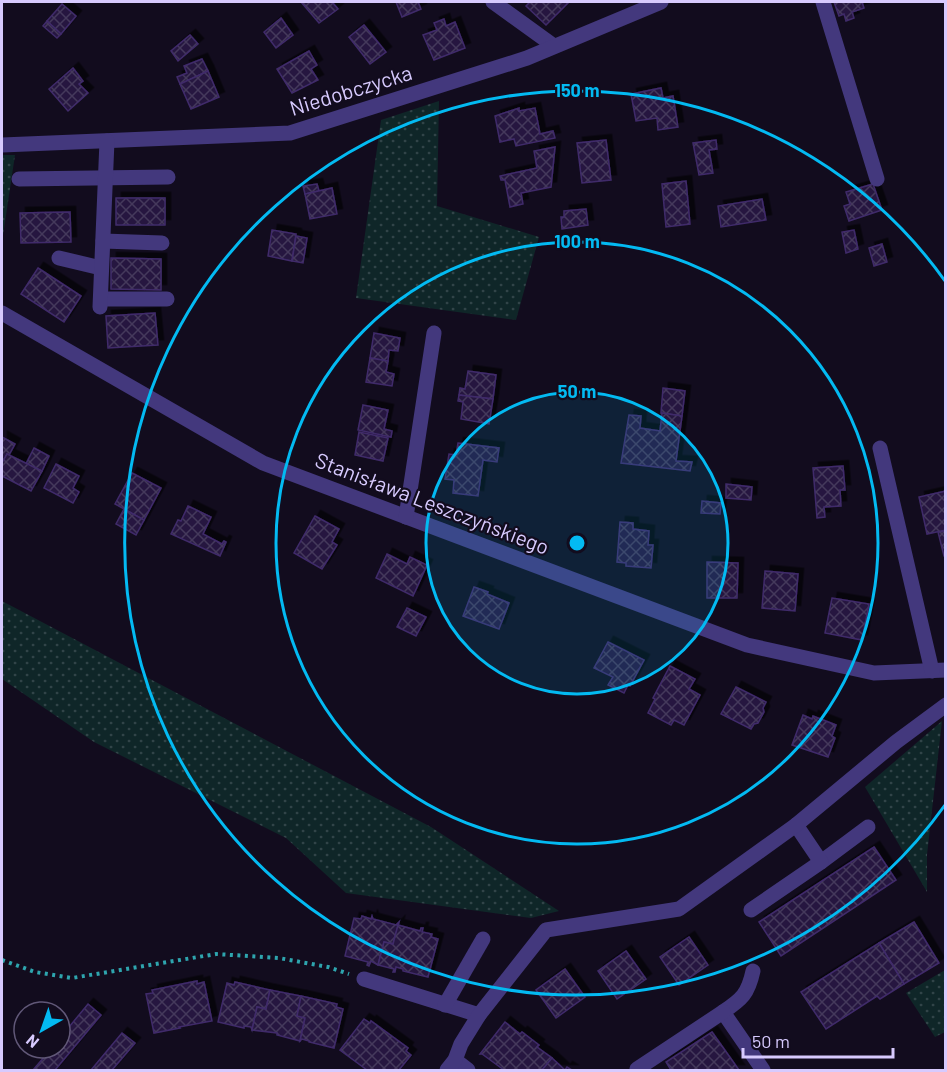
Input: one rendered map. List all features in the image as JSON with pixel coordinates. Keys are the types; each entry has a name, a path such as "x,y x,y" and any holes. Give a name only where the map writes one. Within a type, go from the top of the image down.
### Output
{"street":[{"path":"493,2 554,46"},
{"name":"Niedobczycka","path":"2,145 290,133 527,58 661,2"},
{"path":"823,2 877,179"},
{"path":"107,141 100,303 167,299"},
{"path":"19,179 168,177"},
{"path":"103,241 162,243"},
{"path":"59,258 101,268"},
{"name":"Stanisława Leszczyńskiego","path":"2,313 263,463 747,645 874,673 939,671"},
{"path":"406,516 434,333"},
{"path":"880,448 939,671"},
{"path":"468,1071 451,1065 461,1044 479,1016 546,930 679,909 796,825 896,742 945,705"},
{"path":"796,825 821,862"},
{"path":"751,910 868,827"},
{"path":"445,1005 483,939"},
{"path":"637,1069 740,1001 749,987 753,971"},
{"path":"364,979 479,1016"},
{"path":"723,1012 763,1071"}],"path":[{"path":"2,960 35,972 72,978 216,954 279,958 328,967 364,979"}],"green space":[{"path":"439,101 437,206 539,237 516,320 356,298 381,120"},
{"path":"2,155 15,155 2,242"},
{"path":"2,601 431,827 559,911 531,918 346,893 286,838 94,742 2,679"},
{"path":"942,721 927,855 927,892 865,787"},
{"path":"945,970 945,1032 935,1037 906,993"}],"building":[{"path":"301,2 332,2 338,9 319,23"},
{"path":"396,2 418,2 421,9 402,17"},
{"path":"530,2 569,2 546,25 526,6"},
{"path":"834,2 862,2 864,8 852,12 854,18 846,21 844,14 839,16"},
{"path":"62,4 76,16 61,34 47,21"},
{"path":"281,18 293,35 276,48 264,32"},
{"path":"444,19 446,26 455,22 465,48 434,60 423,35 437,30 434,23"},
{"path":"47,21 61,34 57,38 43,26"},
{"path":"364,25 386,52 370,64 349,37"},
{"path":"190,35 198,44 178,61 171,51"},
{"path":"309,51 317,65 311,69 318,80 292,93 277,69"},
{"path":"202,59 208,71 180,84 177,77 187,73 184,66"},
{"path":"73,68 83,81 79,84 88,93 68,111 49,89"},
{"path":"208,71 219,97 191,109 180,84"},
{"path":"661,88 663,98 673,96 678,127 658,130 657,118 636,121 631,94"},
{"path":"519,108 519,111 535,108 540,134 553,131 555,138 516,146 514,139 500,142 495,116"},
{"path":"606,140 611,180 582,183 577,143"},
{"path":"716,140 717,149 709,150 713,173 699,175 693,143"},
{"path":"555,147 551,187 521,193 523,204 510,207 505,180 501,180 500,176 537,168 534,151"},
{"path":"686,181 690,224 666,227 662,184"},
{"path":"317,184 319,191 305,194 303,186"},
{"path":"873,184 882,210 849,221 844,206 850,204 846,192"},
{"path":"332,188 337,214 310,219 305,194"},
{"path":"116,198 165,198 165,225 116,225"},
{"path":"762,199 766,220 721,227 718,206"},
{"path":"586,209 588,225 562,229 561,217 564,217 564,211"},
{"path":"70,212 71,242 21,243 20,213"},
{"path":"272,230 296,234 292,261 268,256"},
{"path":"854,230 858,249 846,253 842,232"},
{"path":"296,236 307,238 303,263 292,261"},
{"path":"882,244 887,262 874,266 869,248"},
{"path":"111,258 161,259 161,290 111,289"},
{"path":"38,268 81,296 64,322 21,294"},
{"path":"155,313 158,345 108,348 106,316"},
{"path":"374,333 400,338 398,351 389,350 388,361 370,358"},
{"path":"370,358 388,361 386,372 394,374 392,386 366,382"},
{"path":"468,371 496,375 493,399 459,395 460,388 465,389"},
{"path":"663,388 685,391 682,416 661,413"},
{"path":"459,395 493,399 489,424 461,419 463,402 458,401"},
{"path":"363,405 388,410 384,429 392,431 391,437 358,430"},
{"path":"662,413 682,416 676,461 692,462 690,471 621,463 629,415 641,416 640,428 660,431"},
{"path":"359,432 388,438 383,461 355,455"},
{"path":"2,437 15,444 2,463"},
{"path":"458,443 499,448 497,462 483,460 478,496 453,493 454,480 445,479 449,454 456,455"},
{"path":"34,448 49,456 42,471 26,464"},
{"path":"7,454 42,471 31,491 2,476 2,463"},
{"path":"56,464 79,476 73,488 79,492 73,503 44,488"},
{"path":"843,466 845,490 840,490 841,506 824,507 825,517 817,518 813,468"},
{"path":"132,473 161,488 144,520 115,504"},
{"path":"726,484 752,487 751,500 726,498"},
{"path":"946,491 946,530 927,534 919,497"},
{"path":"702,501 721,503 720,514 701,513"},
{"path":"188,506 211,517 203,534 222,544 226,542 220,556 171,534 178,520 181,521"},
{"path":"124,509 144,520 136,535 116,524"},
{"path":"315,516 339,529 332,542 337,545 322,569 294,553"},
{"path":"620,522 633,523 633,529 649,531 648,545 653,545 651,568 626,566 626,563 617,562"},
{"path":"946,531 946,556 944,556 938,532"},
{"path":"387,554 407,564 410,557 427,565 413,596 376,578"},
{"path":"707,562 738,563 737,598 707,598"},
{"path":"765,571 798,574 795,611 762,608"},
{"path":"474,587 509,603 499,629 463,616"},
{"path":"832,598 869,604 862,640 825,633"},
{"path":"407,608 426,617 416,636 397,627"},
{"path":"608,642 644,660 624,693 608,685 613,677 594,668"},
{"path":"670,666 695,679 689,689 700,695 684,725 674,720 671,725 648,713 655,699 653,698"},
{"path":"736,687 766,702 758,723 754,724 751,729 721,714"},
{"path":"803,715 812,719 813,716 836,725 832,736 835,738 828,757 792,745"},
{"path":"874,847 896,880 781,956 759,922"},
{"path":"362,916 371,919 372,916 373,919 396,925 399,922 393,944 384,942 378,965 371,961 369,966 368,962 345,956 354,918 361,919"},
{"path":"914,922 939,963 904,984 879,943"},
{"path":"398,925 420,931 423,928 422,932 432,934 431,937 438,939 428,977 396,967 393,972 394,969 378,965 384,942 393,944"},
{"path":"689,937 708,965 679,985 660,957"},
{"path":"879,943 904,984 880,999 877,996 826,1029 801,992"},
{"path":"626,951 646,979 617,999 598,971"},
{"path":"565,969 585,997 556,1018 536,990"},
{"path":"197,981 197,984 204,982 212,1021 154,1033 146,994 153,993 152,990"},
{"path":"235,982 270,990 266,1009 257,1007 252,1030 251,1027 244,1026 244,1028 218,1022 227,983 234,985"},
{"path":"270,990 301,996 297,1016 305,1018 300,1041 277,1035 277,1033 252,1030 257,1007 266,1009"},
{"path":"301,996 337,1004 336,1007 343,1009 334,1048 302,1039 300,1041 305,1018 297,1016"},
{"path":"88,1004 101,1015 72,1050 72,1023"},
{"path":"364,1019 370,1023 371,1021 408,1048 406,1051 411,1055 399,1070 367,1070 340,1050"},
{"path":"505,1022 539,1045 537,1047 552,1058 542,1070 504,1070 480,1054"},
{"path":"712,1032 739,1070 671,1070 666,1062"},
{"path":"122,1033 135,1043 112,1070 91,1070"},
{"path":"552,1058 565,1070 542,1070"},
{"path":"42,1060 63,1060 55,1070 33,1070"}]}
